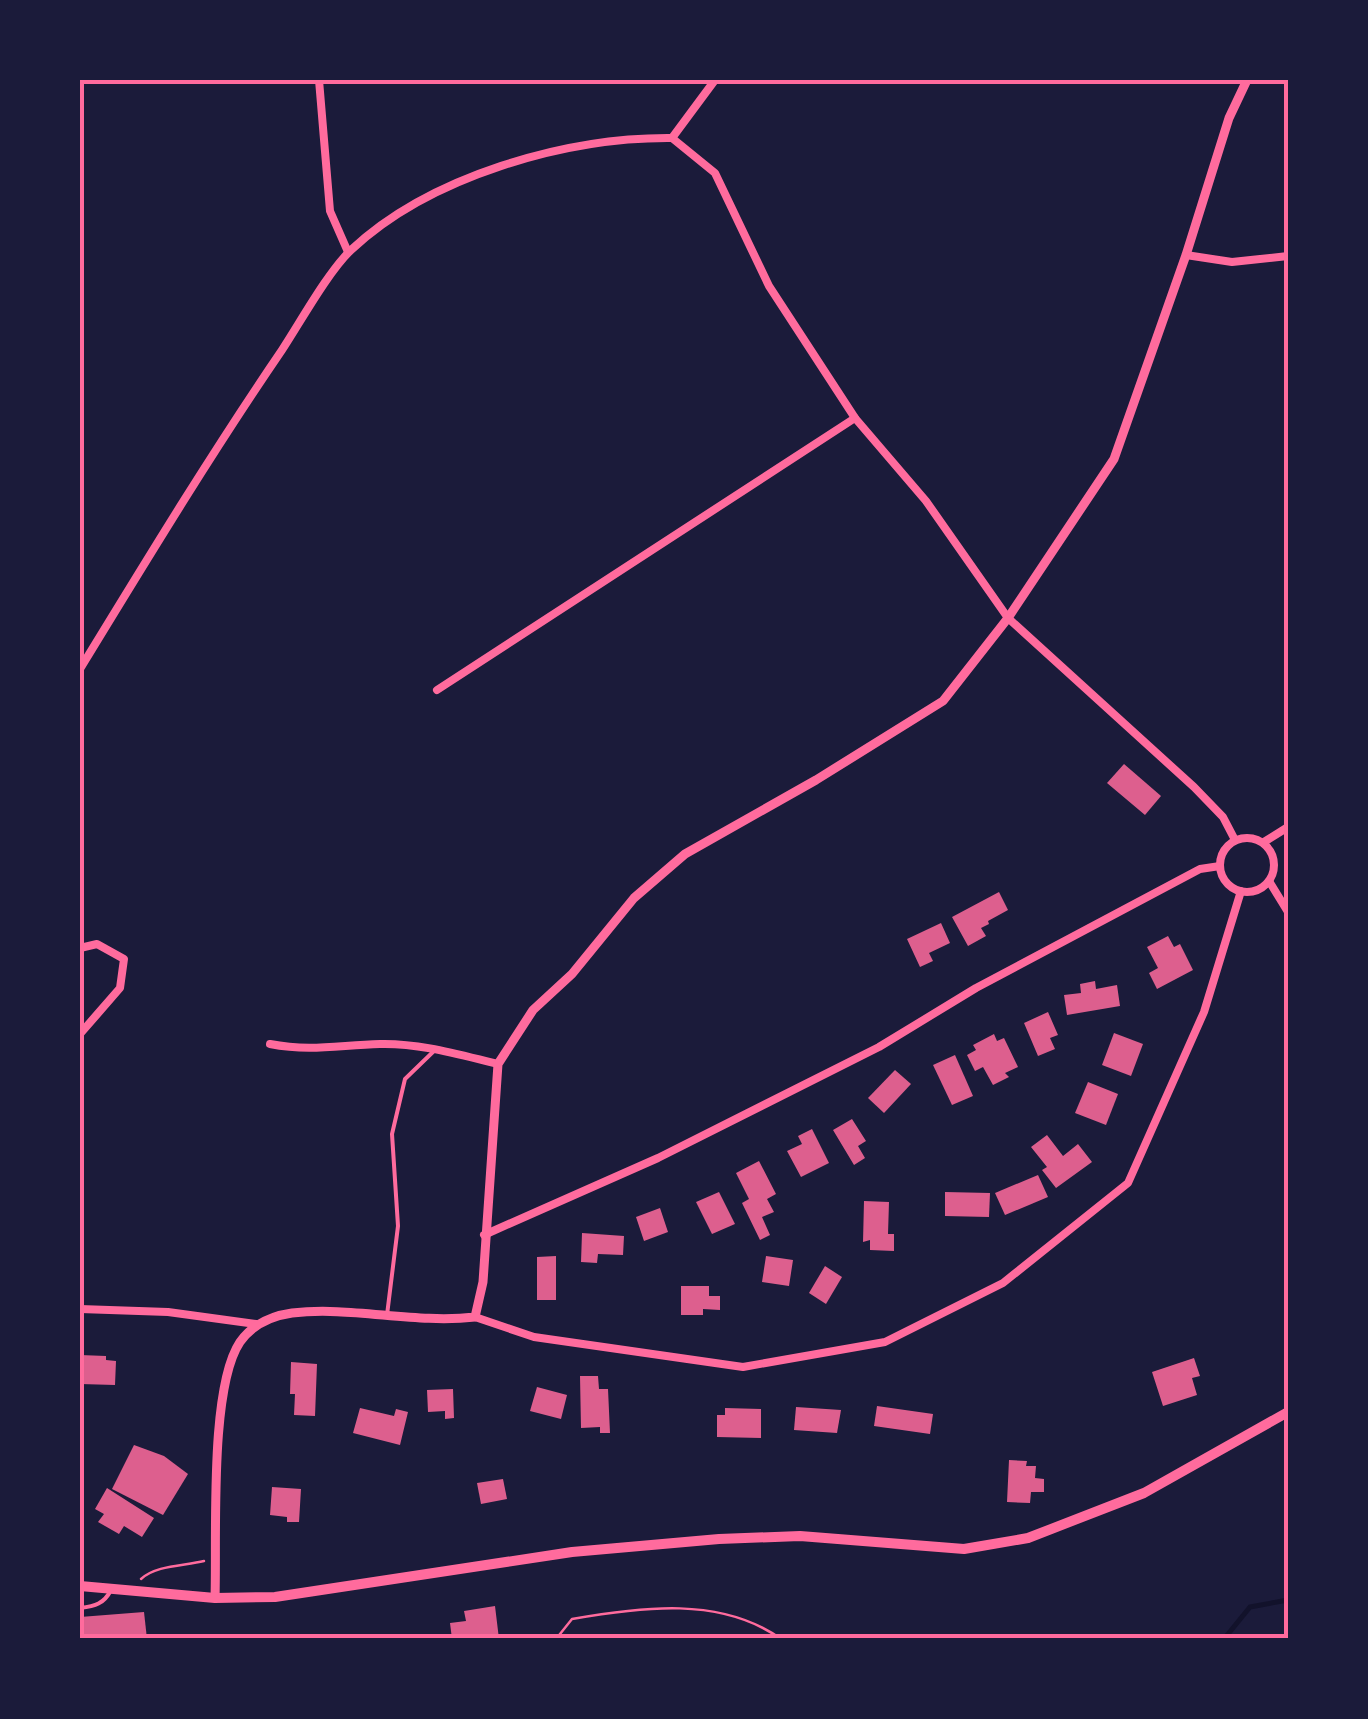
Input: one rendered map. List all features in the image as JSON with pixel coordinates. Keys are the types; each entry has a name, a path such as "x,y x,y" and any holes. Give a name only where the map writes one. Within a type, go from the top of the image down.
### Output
{"main road":[{"path":"80,1586 215,1598 275,1597 572,1552 719,1539 800,1536 964,1549 1028,1538 1144,1492 1288,1412"}],"street":[{"path":"319,80 330,211 348,252"},
{"path":"672,138 715,80"},
{"path":"474,1318 484,1282 498,1064 532,1010 572,974 647,887 685,854 943,702 1008,618 1114,459 1246,80"},
{"path":"80,669 209,458 348,252 405,207 526,156 626,138 672,138 715,172 769,286 855,418 926,502 1008,618 1194,787 1224,817 1235,840"},
{"path":"1186,254 1232,262 1288,256"},
{"path":"437,690 855,418"},
{"path":"1264,842 1288,826"},
{"path":"1270,882 1252,892 1241,892 1226,882 1220,866 1224,851 1235,840 1249,837 1264,842 1275,860 1270,882 1288,912"},
{"path":"484,1236 658,1158 879,1048 976,988 1200,869 1220,866"},
{"path":"80,1309 168,1312 256,1324 289,1313 474,1318 534,1338 743,1367 885,1342 1003,1283 1128,1183 1204,1012 1241,892"},
{"path":"80,948 97,944 124,960 120,988 80,1034"},
{"path":"270,1044 303,1050 383,1044 436,1050 498,1064"},
{"path":"215,1598 220,1412 228,1368 240,1342 256,1324"}],"lane":[{"path":"386,1315 398,1226 392,1134 405,1079 436,1050"},
{"path":"80,1608 97,1606 111,1590"}],"path":[{"path":"140,1580 144,1574 209,1559"},
{"path":"556,1639 572,1619 650,1607 750,1619 781,1639"}],"building":[{"path":"1124,764 1161,796 1145,815 1107,783"},
{"path":"999,892 1008,910 988,921 981,928 986,936 968,946 952,917"},
{"path":"941,923 950,943 929,953 933,961 920,967 907,939"},
{"path":"1168,936 1174,947 1180,944 1193,970 1157,989 1149,973 1158,968 1147,947"},
{"path":"1095,981 1096,989 1117,985 1120,1006 1067,1015 1064,995 1081,993 1080,984"},
{"path":"1048,1012 1058,1035 1050,1038 1055,1049 1038,1056 1024,1023"},
{"path":"1114,1033 1143,1044 1131,1076 1102,1065"},
{"path":"994,1034 997,1041 1004,1038 1018,1067 993,1085 983,1067 975,1071 967,1055 976,1050 973,1045"},
{"path":"955,1055 973,1096 952,1105 933,1065"},
{"path":"895,1070 911,1084 884,1113 868,1098"},
{"path":"1088,1082 1118,1094 1106,1125 1075,1113"},
{"path":"852,1119 866,1141 858,1146 865,1158 854,1165 833,1130"},
{"path":"812,1129 829,1163 801,1177 787,1151 802,1144 798,1136"},
{"path":"1047,1135 1063,1156 1078,1144 1092,1162 1056,1188 1042,1170 1047,1167 1031,1147"},
{"path":"759,1161 776,1194 767,1199 774,1212 762,1217 770,1235 760,1240 742,1203 749,1199 736,1173"},
{"path":"1038,1175 1048,1197 1005,1215 995,1193"},
{"path":"719,1192 735,1224 712,1234 696,1202"},
{"path":"945,1192 990,1193 989,1217 945,1216"},
{"path":"864,1201 889,1202 888,1234 894,1234 894,1251 870,1250 870,1240 863,1242"},
{"path":"660,1208 668,1232 644,1241 636,1217"},
{"path":"582,1233 624,1236 623,1255 598,1254 597,1263 581,1262"},
{"path":"556,1256 556,1300 537,1300 537,1257"},
{"path":"766,1256 793,1260 789,1286 762,1282"},
{"path":"825,1266 842,1277 826,1304 809,1293"},
{"path":"681,1286 709,1286 709,1296 720,1296 720,1310 703,1309 703,1315 681,1315"},
{"path":"80,1355 106,1356 106,1360 116,1361 115,1385 80,1384"},
{"path":"1194,1358 1200,1376 1192,1378 1197,1395 1163,1406 1152,1372"},
{"path":"291,1362 317,1364 315,1416 294,1415"},
{"path":"580,1376 598,1376 599,1389 608,1389 610,1433 600,1433 600,1427 581,1428"},
{"path":"537,1387 567,1395 561,1419 530,1411"},
{"path":"453,1389 454,1418 445,1419 445,1411 428,1412 427,1390"},
{"path":"877,1406 933,1414 930,1434 874,1426"},
{"path":"796,1407 841,1410 837,1433 794,1430"},
{"path":"360,1408 394,1416 396,1409 408,1412 400,1445 353,1433"},
{"path":"725,1408 761,1409 761,1438 717,1437 717,1415 725,1415"},
{"path":"134,1445 164,1456 188,1474 163,1515 112,1489"},
{"path":"1009,1460 1027,1461 1026,1466 1036,1466 1035,1478 1044,1479 1044,1492 1031,1492 1030,1503 1007,1502"},
{"path":"503,1479 507,1499 481,1504 477,1483"},
{"path":"272,1487 301,1489 299,1522 270,1515"},
{"path":"107,1488 154,1518 142,1537 124,1526 119,1534 98,1522 104,1514 95,1509"},
{"path":"495,1606 499,1639 452,1639 450,1623 466,1621 464,1611"},
{"path":"144,1612 147,1639 80,1639 80,1617"}],"waterway":[{"path":"1224,1639 1250,1607 1288,1600"}]}
